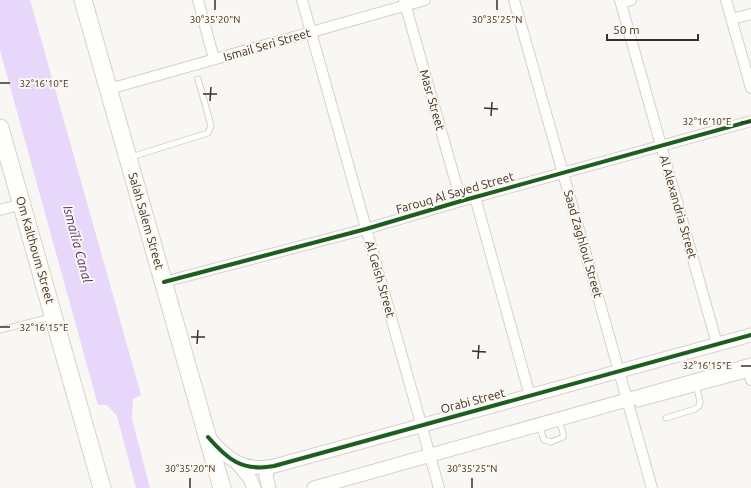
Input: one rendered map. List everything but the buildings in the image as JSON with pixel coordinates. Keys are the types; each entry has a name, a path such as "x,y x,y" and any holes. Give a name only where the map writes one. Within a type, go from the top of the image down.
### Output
{"highway":[{"name":"Salah Salem Street","path":"83,0 222,488"},
{"name":"Om Kalthoum Street","path":"0,128 102,488"},
{"path":"212,488 215,460"}],"street":[{"path":"198,0 214,59"},
{"name":"Al Geish Street","path":"302,0 439,488"},
{"name":"Ismail Seri Street","path":"109,89 311,32 405,3 425,0"},
{"name":"Saad Zaghloul Street","path":"514,0 619,371 633,402 652,488"},
{"path":"620,1 631,0"},
{"path":"726,0 751,88"},
{"name":"Al Alexandria Street","path":"620,1 717,344"},
{"name":"Masr Street","path":"405,3 461,201"},
{"path":"732,19 751,14"},
{"name":"Farouq Al Sayed Street","path":"164,282 366,230 475,197 751,121"},
{"path":"475,197 530,396"},
{"path":"0,210 21,204"},
{"name":"Orabi Street","path":"208,437 222,453 237,463 248,467 269,467 751,334"},
{"path":"314,488 539,424 633,402 750,371"},
{"path":"237,463 249,477 254,488"},
{"path":"269,467 266,476 269,488"}],"lane":[{"path":"128,157 208,133 210,130 210,122 198,79"},
{"path":"0,330 53,316"},
{"path":"666,418 697,408 700,401 695,385"},
{"path":"539,424 544,440 550,442 561,439 563,435 559,419"}],"water":[{"name":"Ismaïlia Canal","path":"0,0 30,0 141,395 133,399 132,419 150,488 136,488 117,416 107,405 98,405 0,50"}],"cycle path":[{"path":"164,282 366,229 461,201 751,121"},
{"path":"208,437 222,452 236,462 253,467 274,466 751,335"}]}
